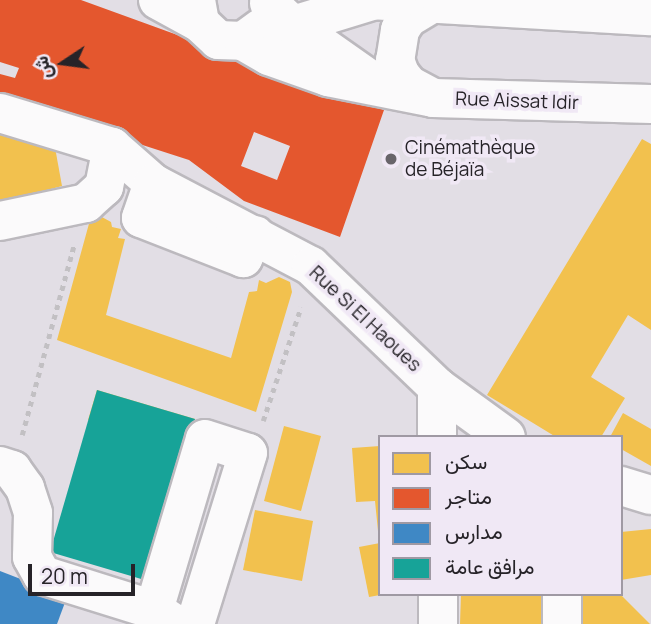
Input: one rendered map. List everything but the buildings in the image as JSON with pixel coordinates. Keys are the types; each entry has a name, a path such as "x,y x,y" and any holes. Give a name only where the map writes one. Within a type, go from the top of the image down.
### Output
{"main road":[{"path":"158,0 198,12 218,40 266,21 371,0 651,16"},
{"path":"433,3 408,18 400,30 395,60 400,74 409,85 433,98"},
{"name":"Rue Aissat Idir","path":"266,21 269,56 328,77 433,98 651,104"},
{"name":"Rue Aissat Idir","path":"266,21 384,89"},
{"name":"Rue Si El Haoues","path":"0,113 111,146 153,183 311,266 437,387 503,435"},
{"path":"0,221 86,203 104,187 111,146"},
{"path":"437,387 437,435"},
{"path":"6,468 25,488 33,513 32,557 42,575 164,617 205,439 248,453 195,624"},
{"path":"623,487 651,495"},
{"path":"438,596 438,624"},
{"path":"562,596 562,624"}],"path":[{"path":"6,468 86,203"},
{"path":"248,453 254,433 263,423 311,266"}],"place":[{"name":"Cinémathèque de Béjaïa","path":"391,159"}]}
